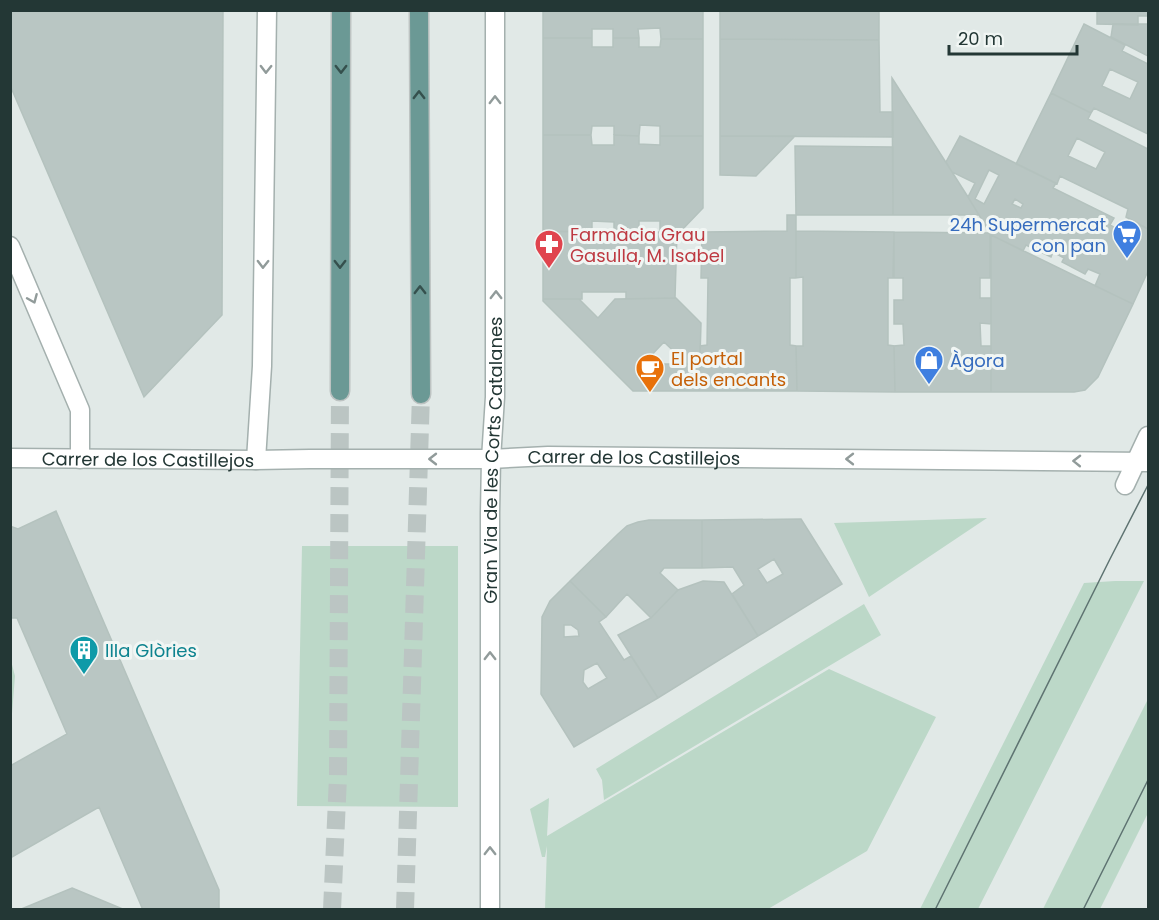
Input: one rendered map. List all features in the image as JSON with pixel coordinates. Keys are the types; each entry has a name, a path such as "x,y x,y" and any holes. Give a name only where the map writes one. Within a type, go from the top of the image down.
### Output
{"main road":[{"path":"340,10 340,391"},
{"path":"419,10 421,394"}],"street":[{"path":"255,460 262,366 267,10"},
{"name":"Gran Via de les Corts Catalanes","path":"490,909 491,459 495,386 495,10"},
{"path":"10,246 80,410 80,459"},
{"path":"1125,485 1142,462 1149,436"},
{"name":"Carrer de los Castillejos","path":"10,458 255,460 491,459 548,456 1142,462"}],"green space":[{"path":"987,518 869,597 834,523"},
{"path":"302,546 458,546 458,807 297,806"},
{"path":"1144,581 978,909 920,909 1084,583"},
{"path":"864,604 881,635 604,800 602,780 596,769"},
{"path":"10,657 15,676 11,726 10,726"},
{"path":"829,669 936,717 867,851 768,909 545,909 547,846 545,857 542,857 530,809 549,798 547,836"},
{"path":"1148,699 1148,813 1100,909 1043,909"}],"building":[{"path":"10,10 223,10 222,315 144,397 10,85"},
{"path":"543,10 703,10 703,39 661,39 660,28 638,29 639,38 613,38 613,29 592,29 592,38 543,38"},
{"path":"720,10 879,10 879,40 720,39"},
{"path":"1097,10 1148,10 1148,16 1138,16 1138,25 1097,24"},
{"path":"1084,24 1125,45 1122,51 1148,64 1148,134 1094,108 1091,113 1051,93","holes":["1110,69 1138,82 1130,99 1102,86"]},
{"path":"1113,24 1148,24 1148,56 1111,37"},
{"path":"543,38 592,38 592,47 613,47 613,38 639,38 639,47 660,47 661,39 703,39 703,136 660,136 660,126 640,125 639,136 614,135 614,126 592,126 591,135 543,135"},
{"path":"720,39 879,40 880,112 893,112 893,137 720,136"},
{"path":"892,78 968,197 979,215 893,215"},
{"path":"1051,93 1091,113 1088,119 1148,149 1148,229 1126,217 1128,209 1060,176 1057,184 1016,164","holes":["1077,138 1105,152 1096,169 1068,156"]},
{"path":"543,135 591,135 592,145 614,145 614,135 639,136 639,144 660,145 660,136 703,136 703,208 680,232 660,232 660,221 639,221 639,232 614,231 614,222 592,221 592,232 543,231"},
{"path":"720,136 795,136 756,176 720,175"},
{"path":"960,136 1056,183 1053,188 1114,218 1110,225 1122,232 1129,219 1148,229 1148,271 1133,304 1095,286 1100,274 1088,269 1085,274 1062,262 1064,258 1053,252 1051,257 1026,245 1023,251 991,235 968,197 975,183 952,172 946,162","holes":["989,170 999,175 984,204 975,199","1015,199 1023,204 1021,208 1012,204"]},
{"path":"795,146 893,147 893,215 796,215"},
{"path":"787,215 796,215 796,278 790,278 790,345 796,346 797,391 699,391 700,346 707,345 708,278 701,278 702,232 787,231"},
{"path":"543,231 581,232 581,240 627,240 626,232 677,232 675,298 626,299 626,292 582,292 582,299 543,299"},
{"path":"796,231 894,232 894,278 888,278 888,345 894,346 895,392 797,391 796,346 803,346 803,277 796,278"},
{"path":"894,232 990,233 990,278 980,278 980,298 991,298 991,324 980,323 981,346 991,346 991,392 895,392 894,346 904,345 903,324 894,324 894,300 903,300 903,278 893,276"},
{"path":"991,235 1133,304 1098,377 1085,390 991,392"},
{"path":"676,298 701,323 699,391 633,391 543,301 543,299 579,299 598,318 615,299","holes":["664,342 687,364 643,364"]},
{"name":"Illa Glòries","path":"56,511 219,890 219,910 143,910 99,807 10,857 10,766 67,734 17,618 10,618 10,526 18,529"},
{"path":"801,519 842,584 758,636 732,594 744,585 733,567 702,568 702,520","holes":["774,559 783,574 767,583 758,569"]},
{"path":"649,520 702,520 702,568 664,568 660,573 678,590 651,618 627,594 606,617 570,581 627,526"},
{"path":"570,581 606,617 599,622 624,660 631,656 658,698 574,747 541,694 542,617 550,601","holes":["564,625 571,625 578,630 579,636 564,637","597,663 607,678 588,689 583,682 584,670"]},
{"path":"703,581 724,582 758,636 658,698 618,635 651,618 678,590"},
{"path":"72,888 125,910 19,910"}],"tunnel":[{"path":"332,910 338,777 340,391"},
{"path":"405,910 421,394"}],"tram line":[{"path":"935,910 1148,485"},
{"path":"1083,910 1148,780"}],"place":[{"name":"24h Supermercat con pan","path":"1127,260"},
{"name":"Farmàcia Grau Gasulla, M. Isabel","path":"549,270"},
{"name":"Àgora","path":"929,386"},
{"name":"El portal dels encants","path":"650,394"},
{"name":"Illa Glòries","path":"84,676"}]}
